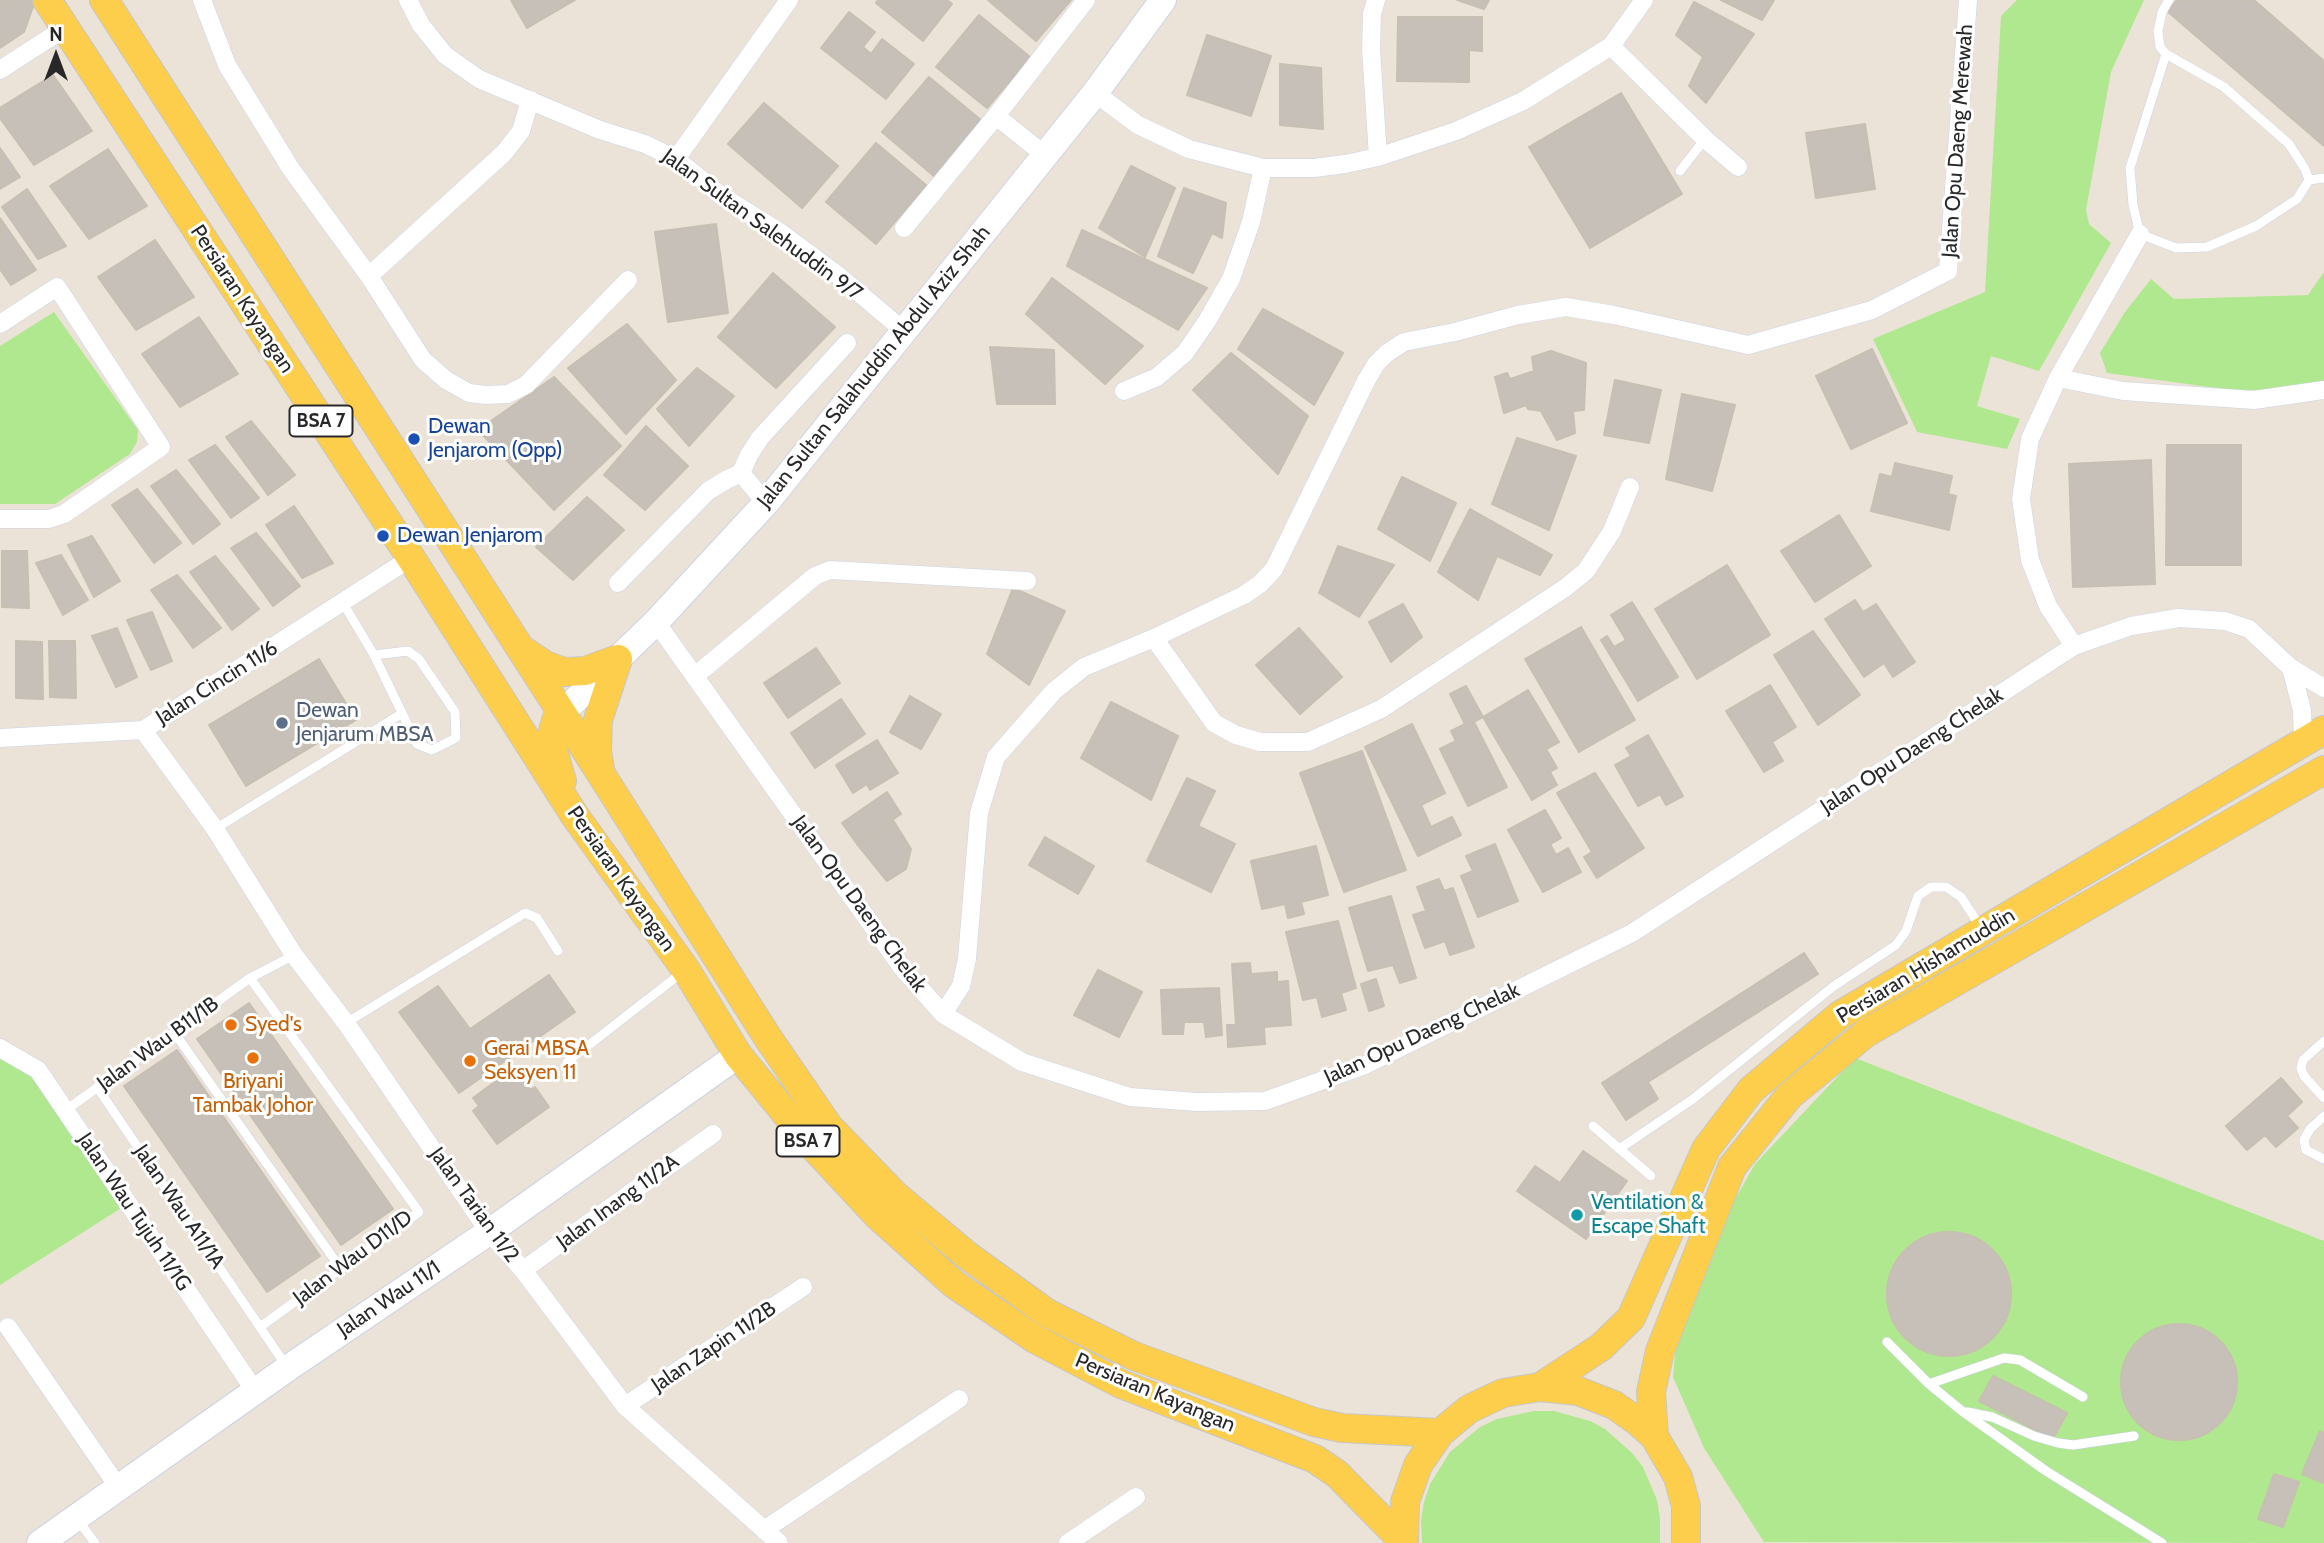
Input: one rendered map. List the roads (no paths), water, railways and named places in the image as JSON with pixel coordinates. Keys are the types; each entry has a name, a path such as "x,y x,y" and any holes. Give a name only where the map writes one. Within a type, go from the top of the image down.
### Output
{"main road":[{"name":"Persiaran Kayangan","path":"47,0 411,558 575,816 686,970 738,1055 808,1142 877,1215 954,1284 1035,1339 1121,1384 1315,1459 1337,1474 1404,1542"},
{"name":"Persiaran Kayangan","path":"104,0 768,1038 829,1127 895,1195 968,1256 1047,1313 1134,1356 1314,1422 1342,1428 1440,1433"},
{"path":"519,648 545,665 564,672 584,671 618,659"},
{"path":"601,774 597,751 598,720 618,659"},
{"path":"561,714 556,720 552,747 575,816"},
{"name":"Persiaran Hishamuddin","path":"1540,1387 1601,1347 1631,1318 1706,1149 1751,1090 1840,1015 2314,736"},
{"name":"Persiaran Hishamuddin","path":"1654,1436 1651,1392 1660,1351 1732,1167 1789,1096 1866,1033 2324,770"},
{"path":"1404,1542 1405,1502 1413,1477 1440,1433 1469,1409 1503,1393 1540,1387 1578,1391 1614,1405 1654,1436 1678,1478 1686,1506 1689,1541"}],"street":[{"path":"202,0 227,65 290,169 369,276 423,360 446,380 469,393 486,395 508,394 526,385 628,280"},
{"name":"Jalan Sultan Salehuddin 9/7","path":"408,0 421,25 445,55 480,79 676,159 723,197 781,233 839,276 904,331"},
{"path":"676,159 789,0"},
{"path":"904,228 1086,0"},
{"name":"Jalan Sultan Salahuddin Abdul Aziz Shah","path":"561,714 656,622 766,503 1046,156 1163,0"},
{"path":"1376,0 1372,13 1371,49 1378,157"},
{"path":"1095,93 1130,120 1189,149 1263,168 1314,168 1378,157 1456,131 1523,102 1611,46 1644,0"},
{"name":"Jalan Opu Daeng Merewah","path":"943,1014 961,986 967,959 979,813 996,757 1054,691 1084,667 1154,638 1244,595 1261,584 1274,569 1366,381 1376,364 1387,353 1404,342 1518,315 1566,307 1614,314 1748,345 1872,310 1948,271 1968,0"},
{"path":"0,70 65,28"},
{"path":"1611,46 1704,139 1738,167"},
{"path":"369,276 504,153 521,131 530,100"},
{"path":"996,116 1046,156"},
{"path":"1124,391 1157,377 1185,353 1207,321 1231,279 1251,222 1263,168"},
{"path":"2074,646 2048,606 2030,560 2021,499 2030,439 2058,378 2140,234"},
{"path":"0,324 57,287 162,447 64,514 49,519 0,519"},
{"path":"618,583 708,491 741,473 760,438 846,343"},
{"path":"2058,378 2123,391 2254,400 2324,390"},
{"path":"741,473 766,503"},
{"path":"1154,638 1214,723 1236,735 1260,742 1308,742 1381,709 1565,587 1586,570 1612,531 1630,486"},
{"name":"Jalan Cincin 11/6","path":"0,737 143,730 411,558"},
{"path":"695,676 815,576 830,570 1027,581"},
{"name":"Jalan Opu Daeng Chelak","path":"656,622 903,969 943,1014 1022,1062 1130,1097 1197,1102 1265,1101 1365,1065 1632,933 2074,646 2131,626 2179,618 2225,621 2249,629 2291,668 2324,688"},
{"path":"2291,668 2314,736"},
{"name":"Jalan Tarian 11/2","path":"143,730 215,829 294,955 345,1023 489,1231 523,1270 625,1406 779,1543"},
{"name":"Jalan Wau Tujuh 11/1G","path":"0,1048 38,1070 255,1391"},
{"name":"Jalan Wau 11/1","path":"40,1543 738,1055"},
{"name":"Jalan Inang 11/2A","path":"523,1270 713,1134"},
{"name":"Jalan Zapin 11/2B","path":"625,1406 803,1287"},
{"path":"8,1327 119,1488"},
{"path":"764,1530 959,1399"},
{"path":"1068,1543 1136,1497"}],"lane":[{"path":"2169,0 2162,12 2158,31 2160,47 2166,54 2224,87 2289,145 2309,180"},
{"path":"2166,54 2130,168 2133,205 2140,234 2176,248 2207,247 2256,226 2286,207 2297,199 2309,180"},
{"path":"1680,171 1704,139"},
{"path":"2309,180 2324,178"},
{"path":"343,603 374,655 416,744 432,750 456,738 455,712 419,659 408,651 374,655"},
{"path":"215,829 401,714"},
{"path":"1619,1149 1693,1099 1833,986 1896,945 1906,931 1918,896 1931,887 1946,887 1961,897 1983,931"},
{"path":"345,1023 525,913 537,918 558,951"},
{"name":"Jalan Wau B11/1B","path":"65,1110 250,978 294,955"},
{"path":"567,1062 686,970"},
{"name":"Jalan Wau D11/D","path":"250,978 419,1212 260,1327"},
{"path":"174,1032 341,1269"},
{"path":"2324,1041 2304,1060 2301,1068 2304,1076 2324,1098"},
{"name":"Jalan Wau A11/1A","path":"97,1087 288,1368"},
{"path":"2324,1116 2310,1129 2304,1140 2306,1150 2324,1159"},
{"path":"1593,1126 1651,1176"},
{"path":"1887,1342 1929,1384 1962,1411 2046,1471 2162,1543"},
{"path":"1929,1384 2004,1358 2020,1360 2083,1397"},
{"path":"1962,1411 1992,1417 2034,1436 2058,1443 2073,1445 2134,1436"},
{"path":"77,1518 95,1543"}],"place":[{"name":"Dewan Jenjarom (Opp)","path":"414,439"},
{"name":"Dewan Jenjarom","path":"383,536"},
{"name":"Dewan Jenjarum MBSA","path":"282,723"},
{"name":"Syed's","path":"231,1025"},
{"name":"Briyani Tambak Johor","path":"253,1058"},
{"name":"Gerai MBSA Seksyen 11","path":"470,1061"},
{"name":"Ventilation & Escape Shaft","path":"1577,1215"}]}
